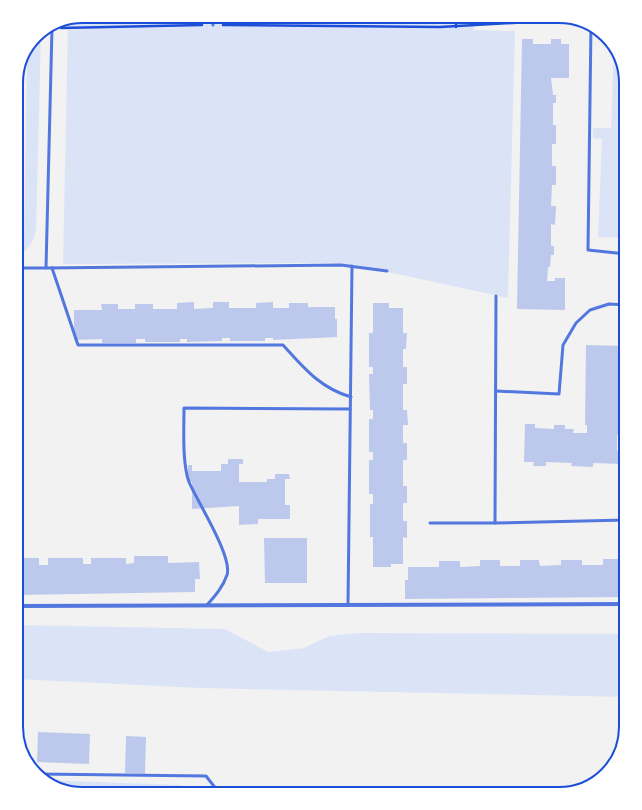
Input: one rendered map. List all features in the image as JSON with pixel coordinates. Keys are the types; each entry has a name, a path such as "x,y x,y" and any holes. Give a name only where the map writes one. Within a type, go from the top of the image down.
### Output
{"street":[{"path":"23,606 619,604"}],"lane":[{"path":"46,268 52,32"},
{"path":"591,32 588,250 619,253"},
{"path":"23,268 341,265 387,271"},
{"path":"348,604 352,266"},
{"path":"52,268 78,344 283,346 316,380 337,393 351,397"},
{"path":"495,522 496,296"},
{"path":"496,391 559,394 563,346 576,323 590,310 610,304 619,305"},
{"path":"206,605 222,588 228,573 222,545 189,481 184,447 184,408 350,409"},
{"path":"430,522 619,520"},
{"path":"46,774 206,776 215,787"}],"path":[{"path":"60,28 213,25 456,27 515,23"}],"shaded area":[{"path":"83,23 474,23 474,30 515,31 508,298 356,265 326,263 63,264 68,25"},
{"path":"41,40 36,230 30,246 23,252 27,62 35,46"},
{"path":"614,58 617,67 619,83 619,238 598,237 602,139 593,138 593,128 611,128"},
{"path":"23,625 225,629 268,652 304,648 329,636 359,633 619,634 619,697 200,688 23,679"},
{"path":"55,780 180,785 189,787 83,787 67,785"}],"building":[{"path":"522,39 533,39 533,44 551,44 551,39 561,39 561,44 569,44 569,78 551,78 553,95 556,95 556,103 553,103 553,125 556,125 556,144 552,144 552,166 556,166 556,185 552,185 551,206 556,206 555,225 551,224 551,246 554,246 554,255 551,255 547,281 555,281 555,278 565,278 565,310 517,309"},
{"path":"194,302 194,309 213,308 213,302 229,302 229,308 256,308 256,303 273,302 273,308 289,308 289,303 308,303 308,307 335,307 337,337 273,340 273,338 265,338 265,341 230,341 230,338 222,338 222,341 187,342 187,339 180,339 180,342 145,342 145,339 136,339 136,343 102,343 102,339 74,340 74,310 102,310 101,304 118,304 118,309 135,309 135,304 153,304 153,309 177,309 177,303"},
{"path":"373,303 389,303 389,308 403,308 403,333 407,333 406,349 403,349 403,367 407,367 407,384 403,384 403,410 407,410 408,425 403,425 403,443 407,443 407,460 403,460 403,486 407,486 407,503 403,503 403,521 407,521 407,538 403,537 403,564 391,564 391,567 373,567 373,537 370,537 370,504 373,504 373,494 369,494 369,460 373,460 373,452 369,452 369,419 373,419 373,410 370,410 369,374 373,374 373,367 369,367 369,333 373,333"},
{"path":"586,345 619,346 619,435 617,435 617,451 619,451 619,464 593,463 593,467 571,466 572,463 546,462 546,466 533,466 534,462 524,462 525,424 535,424 535,428 554,429 554,425 565,425 565,429 574,429 573,433 587,433 587,425 585,425"},
{"path":"228,459 243,459 243,464 239,464 239,482 267,482 267,479 275,479 275,474 289,474 290,479 285,479 285,505 290,505 290,519 258,519 258,524 239,525 239,506 192,509 192,482 188,482 188,465 192,465 192,471 221,471 221,464 228,464"},
{"path":"264,538 307,538 307,583 265,583"},
{"path":"134,556 168,556 168,563 199,562 200,579 195,579 195,592 23,595 23,558 39,558 39,565 48,565 48,558 83,558 83,564 91,564 91,558 126,558 126,564 134,563"},
{"path":"603,559 619,559 619,597 405,599 405,580 408,580 408,567 439,567 439,561 460,561 460,567 480,566 480,560 500,560 500,566 520,566 520,560 539,560 540,566 561,565 561,560 582,560 582,565 603,565"},
{"path":"38,732 90,734 89,764 37,762"},
{"path":"126,736 146,737 145,774 125,773"}]}
